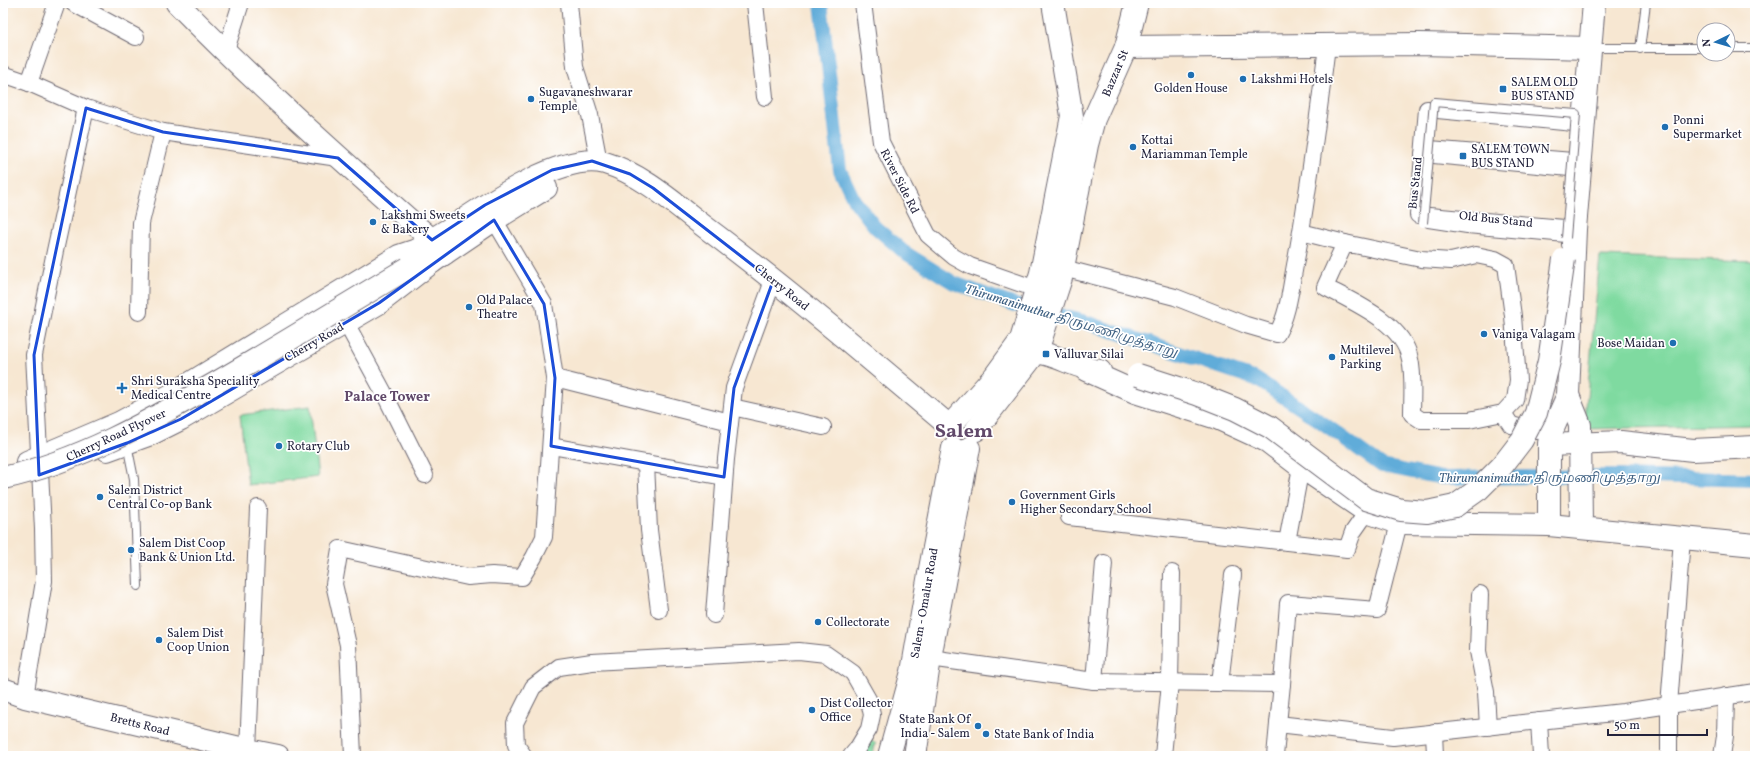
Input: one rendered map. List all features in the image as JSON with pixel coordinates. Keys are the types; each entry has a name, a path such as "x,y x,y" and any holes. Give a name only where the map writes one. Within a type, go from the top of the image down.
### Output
{"main road":[{"path":"176,3 225,53 338,158 432,251"},
{"path":"966,442 949,445 945,435 952,422 1023,348 1050,277 1072,116 1053,3"},
{"name":"Bazzar St","path":"1050,277 1094,120 1126,47 1137,3"},
{"path":"1023,348 1086,370 1136,384 1197,394 1235,409 1270,427 1366,499 1401,510 1427,512 1455,506 1479,489 1502,466 1522,440 1536,413 1549,361 1568,242 1576,163 1584,124 1594,3"},
{"path":"1126,47 1420,44 1590,48"},
{"path":"1072,116 1094,120"},
{"name":"Cherry Road","path":"3,486 39,467 127,443 181,419 379,303 432,251 490,212 567,176 602,163 630,174 653,188 952,422 962,419 971,422 966,442"},
{"path":"1549,522 1549,446 1568,395 1568,242"},
{"path":"3,469 39,467 171,395 399,256 432,251"},
{"name":"Cherry Road Flyover","path":"3,478 63,459 145,424 408,268 432,251"},
{"name":"Salem - Omalur Road","path":"889,756 912,672 928,574 966,442 1023,348"},
{"path":"1136,384 1267,441 1301,467 1367,512 1399,523 1580,522 1682,539 1755,545"},
{"path":"1568,395 1580,425 1580,522"},
{"name":"Salem - Omalur Road","path":"915,756 966,442"},
{"path":"1549,446 1580,448 1621,442 1693,450 1755,447"},
{"name":"Bretts Road","path":"3,689 25,696 262,754"}],"street":[{"path":"29,83 58,3"},
{"path":"73,3 136,37"},
{"path":"225,53 241,3"},
{"path":"569,3 575,66 590,115 602,163"},
{"path":"755,3 765,97"},
{"name":"River Side Rd","path":"863,3 881,142 928,235 954,258 970,266 1175,297 1246,326 1277,334 1282,327 1301,232"},
{"path":"1327,46 1308,194 1301,232 1344,243 1421,259 1451,261 1476,255 1495,258 1506,265 1513,316 1518,380 1515,400 1503,412 1469,420 1421,420 1412,414 1410,359 1399,334 1379,316 1325,287 1344,243"},
{"path":"3,74 29,83 86,108 163,132 338,158"},
{"path":"25,696 44,581 43,529 34,355 86,108"},
{"path":"1568,242 1418,214 1427,149 1427,109 1584,124"},
{"path":"139,312 141,223 163,132"},
{"path":"1427,149 1576,163"},
{"path":"353,756 348,645 334,584 340,549 468,577 492,575 522,577 544,537 555,378 544,304 490,212"},
{"path":"714,615 724,477 734,388 773,281"},
{"path":"346,323 383,391 425,475"},
{"path":"555,378 730,422"},
{"path":"732,406 823,428"},
{"path":"1503,412 1512,425 1549,446"},
{"path":"551,446 724,477"},
{"path":"646,463 649,530 659,610"},
{"path":"1287,542 1301,467"},
{"path":"258,508 262,754"},
{"path":"1069,517 1347,549 1353,532 1367,512"},
{"path":"1275,756 1288,603 1377,610 1399,523"},
{"path":"1669,756 1669,705 1682,539"},
{"path":"1094,681 1104,563"},
{"path":"1163,756 1170,682 1172,573"},
{"path":"1220,683 1233,575"},
{"path":"1480,594 1478,651 1486,692 1488,726"},
{"path":"524,756 516,745 516,723 533,687 559,667 592,662 799,651 826,654 852,672 869,700 872,715 869,729 858,749 851,756"},
{"path":"930,658 1094,681 1282,684"},
{"path":"1278,724 1393,737 1669,705 1755,692"},
{"path":"1722,756 1725,736 1726,696"},
{"path":"1539,721 1541,756"},
{"path":"1434,732 1435,756"}],"lane":[{"path":"1640,49 1646,3"},
{"path":"1590,48 1696,48"},
{"path":"1736,48 1755,48"},
{"name":"Bus Stand","path":"1423,223 1427,149 1434,102 1576,114 1576,163"},
{"name":"Old Bus Stand","path":"1423,223 1568,242"},
{"path":"119,423 127,443 134,478 138,586"}],"highlighted area":[{"path":"86,108 163,132 338,158 432,240 485,205 552,170 592,161 630,174 653,188 773,281 734,388 724,477 551,446 555,378 544,304 494,220 379,303 181,419 127,443 39,475 34,355"}],"green space":[{"name":"Bose Maidan","path":"1600,256 1755,261 1755,425 1584,429"},
{"name":"Rotary Club","path":"310,406 318,477 248,485 240,415"},
{"path":"869,740 876,743 872,756 856,756"}],"waterway":[{"name":"Thirumanimuthar திருமணிமுத்தாறு","path":"821,3 840,170 854,200 875,227 904,252 954,283 1015,305 1082,321 1256,379 1320,421 1382,466 1442,478 1617,476 1755,480"}],"place":[{"name":"Golden House","path":"1191,75"},
{"name":"Lakshmi Hotels","path":"1243,79"},
{"name":"SALEM OLD BUS STAND","path":"1503,89"},
{"name":"Sugavaneshwarar Temple","path":"531,99"},
{"name":"Ponni Supermarket","path":"1665,127"},
{"name":"Kottai Mariamman Temple","path":"1133,147"},
{"name":"SALEM TOWN BUS STAND","path":"1463,156"},
{"name":"Lakshmi Sweets & Bakery","path":"373,222"},
{"name":"Old Palace Theatre","path":"469,307"},
{"name":"Vaniga Valagam","path":"1484,334"},
{"name":"Bose Maidan","path":"1673,343"},
{"name":"Valluvar Silai","path":"1046,354"},
{"name":"Multilevel Parking","path":"1332,357"},
{"name":"Shri Suraksha Speciality Medical Centre","path":"122,388"},
{"name":"Rotary Club","path":"279,446"},
{"name":"Salem District Central Co-op Bank","path":"100,497"},
{"name":"Government Girls Higher Secondary School","path":"1012,502"},
{"name":"Salem Dist Coop Bank & Union Ltd.","path":"131,550"},
{"name":"Collectorate","path":"818,622"},
{"name":"Salem Dist Coop Union","path":"159,640"},
{"name":"Dist Collector Office","path":"812,710"},
{"name":"State Bank Of India - Salem","path":"978,726"},
{"name":"State Bank of India","path":"986,734"}],"district":[{"name":"Palace Tower","path":"387,396"},
{"name":"Salem","path":"964,430"}]}
